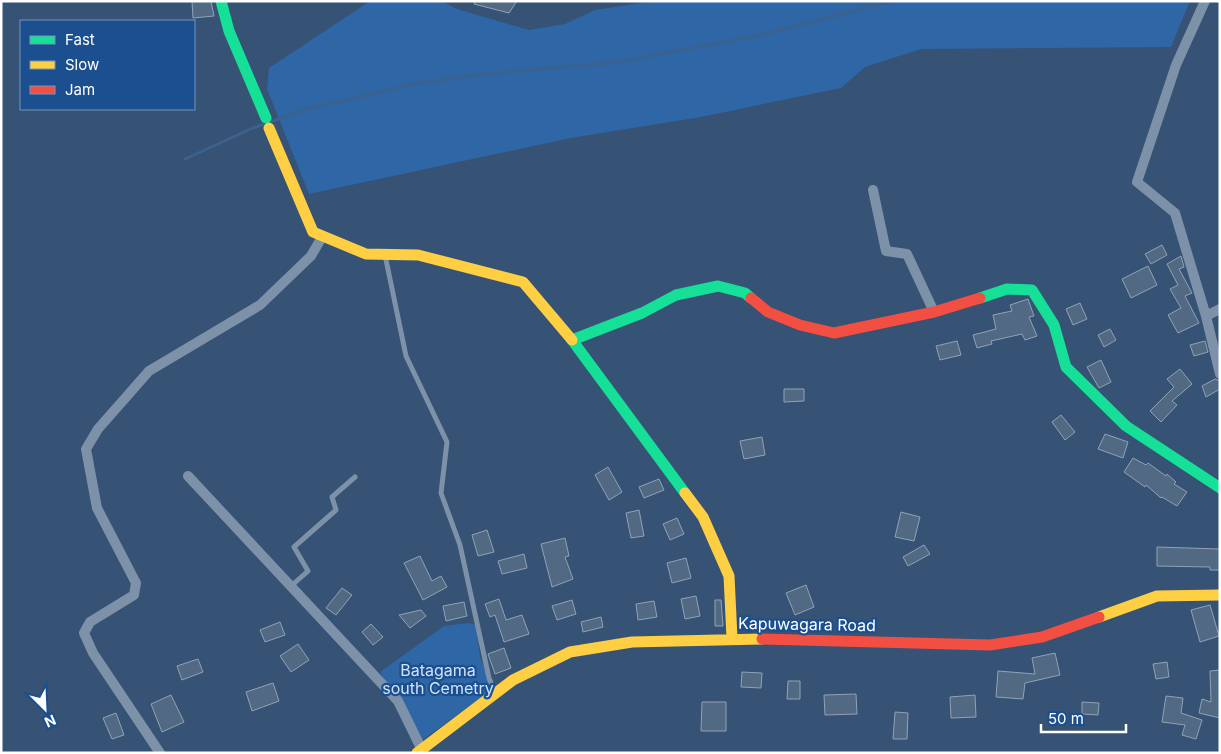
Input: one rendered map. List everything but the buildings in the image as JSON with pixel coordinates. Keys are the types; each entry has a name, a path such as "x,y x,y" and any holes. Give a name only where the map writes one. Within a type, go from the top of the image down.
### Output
{"street":[{"path":"221,1 229,31 313,232 366,254 418,255 523,282 572,340 703,517 729,576 732,638"},
{"path":"1205,1 1176,65 1137,182 1175,213 1206,316 1220,374"},
{"path":"873,190 886,251 906,254 934,312"},
{"path":"160,753 93,652 84,633 90,622 134,595 136,584 97,508 86,449 98,429 149,371 260,305 311,256 322,237"},
{"path":"572,340 642,313 676,295 718,286 745,293 768,312 800,325 834,333 934,312 1007,288 1032,290 1054,325 1066,367 1126,426 1220,488"},
{"path":"1206,316 1220,309"},
{"path":"188,476 398,701 420,751"},
{"name":"Kapuwagara Road","path":"420,751 513,680 570,652 632,642 732,638 990,644 1042,637 1157,596 1220,594"}],"lane":[{"path":"385,255 406,356 447,442 441,493 460,545 489,678 495,693"},
{"path":"290,587 308,571 294,547 336,510 332,497 355,477"}],"green space":[{"path":"370,1 442,1 457,9 529,30 565,24 595,10 654,1 1190,1 1171,47 921,49 865,67 841,88 701,117 571,138 309,194 267,89 269,68"},
{"name":"Batagama south Cemetry","path":"469,623 476,625 480,657 494,688 420,742 380,672 444,626"}],"waterway":[{"path":"185,159 253,128 307,109 413,84 476,75 619,62 760,35 892,1"}],"traffic: fast":[{"path":"221,1 229,31 266,118"},
{"path":"572,340 642,313 676,295 718,286 745,293 751,298"},
{"path":"980,298 1007,289 1032,290 1054,325 1066,367 1126,426 1220,488"},
{"path":"572,340 685,493"}],"traffic: slow":[{"path":"269,128 313,232 366,254 418,255 523,282 572,340"},
{"path":"685,493 703,517 729,576 732,638"},
{"path":"1099,617 1157,596 1220,595"},
{"path":"417,753 513,680 570,652 632,642 762,639"}],"traffic: jam":[{"path":"751,298 768,312 800,325 834,333 934,312 980,298"},
{"path":"762,639 990,645 1042,637 1099,617"}]}
